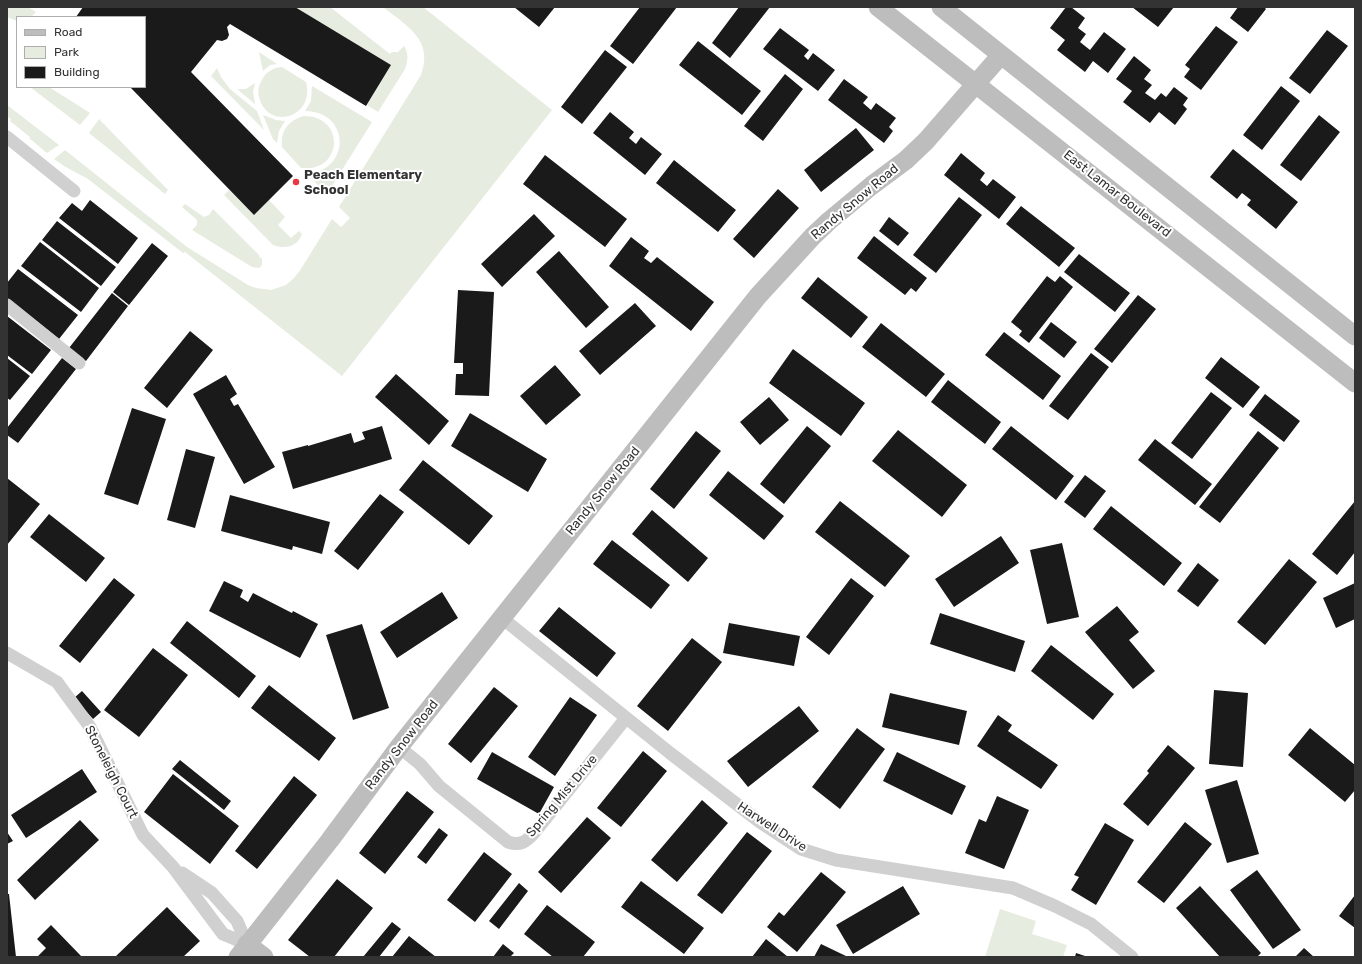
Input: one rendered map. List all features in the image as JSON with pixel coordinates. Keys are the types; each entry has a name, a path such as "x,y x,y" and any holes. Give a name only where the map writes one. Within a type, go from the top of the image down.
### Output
{"street":[{"name":"East Lamar Boulevard","path":"878,7 1355,383"},
{"path":"941,7 1355,336"},
{"name":"Randy Snow Road","path":"242,950 330,840 399,747 758,296 819,231 871,186 906,160 926,141 1001,55"},
{"path":"7,137 74,191"},
{"path":"7,305 79,363"},
{"name":"Harwell Drive","path":"502,618 626,718 760,822 801,849 836,860 1013,888 1055,906 1091,924 1132,957"},
{"name":"Stoneleigh Court","path":"7,653 57,682 90,727 143,835 174,867 223,934 242,950"},
{"name":"Spring Mist Drive","path":"399,747 420,764 439,786 508,842 516,844 522,843 530,838 626,718"},
{"name":"Stoneleigh Court","path":"174,867 212,893 237,921 242,950"},
{"path":"242,950 264,957"}],"green space":[{"path":"8,7 28,7 36,12 32,16 16,16 16,21 7,17"},
{"path":"295,7 330,7 390,54 392,52 398,52 404,46 408,58 405,69 378,112 367,105 391,65"},
{"path":"383,7 423,7 552,110 342,376 185,252 183,253 88,179 54,159 65,150 187,247 248,285 256,288 271,290 286,285 299,272 332,219 341,227 350,218 339,207 421,75 424,63 424,52 421,43 409,28"},
{"path":"259,52 277,64 270,65 263,71"},
{"path":"282,67 306,82 307,93 305,103 299,110 292,115 283,117 275,116 267,111 261,103 258,92 260,84 267,73 275,68"},
{"path":"217,68 221,77 230,89 257,111 264,130 211,76"},
{"path":"255,83 253,91 255,104 237,89 246,89"},
{"path":"312,86 372,122 327,194 307,174 322,170 332,162 338,152 340,141 337,130 331,120 320,114 305,111 311,101"},
{"path":"31,88 51,88 90,113 80,125"},
{"path":"7,105 59,145 47,153 10,121 11,119 7,116"},
{"path":"263,115 276,120 285,121 279,131 277,143 273,139"},
{"path":"304,116 318,118 327,125 333,134 334,144 331,154 325,162 315,167 301,168 282,147 282,136 284,131 294,120"},
{"path":"99,119 168,190 165,194 89,133"},
{"path":"229,190 254,215 269,200 285,217 278,225 291,238 299,231 302,234 300,239 294,245 286,247 273,245 224,195"},
{"path":"185,204 204,217 209,215 213,209 259,255 260,258 262,258 262,265 259,268 252,267 192,230 197,225 197,220 182,207"},
{"path":"1000,909 1036,921 1032,934 1067,945 1063,957 985,957"}],"building":[{"path":"83,7 295,7 391,65 366,106 230,24 227,27 229,35 227,39 222,41 217,40 191,72 293,176 254,215 131,88 146,88 146,16 77,16"},
{"path":"514,7 555,7 539,27"},
{"path":"640,7 677,7 633,64 610,46"},
{"path":"739,7 770,7 730,58 712,43"},
{"path":"1066,7 1071,7 1085,18 1078,28 1086,34 1080,42 1090,50 1104,32 1126,49 1108,73 1093,61 1085,72 1057,50 1065,40 1050,28"},
{"path":"1132,7 1174,7 1158,27"},
{"path":"1238,7 1264,7 1266,9 1248,32 1230,18"},
{"path":"1216,26 1238,42 1201,90 1184,77 1190,69 1185,65"},
{"path":"780,28 809,50 804,56 808,60 813,53 835,70 818,91 763,49"},
{"path":"1327,30 1348,46 1310,94 1289,78"},
{"path":"698,41 761,91 742,115 679,65"},
{"path":"605,50 627,67 582,124 561,107"},
{"path":"1134,56 1151,70 1144,79 1152,85 1145,93 1155,100 1161,93 1166,97 1174,87 1188,98 1183,105 1187,109 1175,125 1159,112 1150,123 1123,102 1132,91 1116,79"},
{"path":"785,74 803,89 763,141 744,126"},
{"path":"844,79 868,97 863,103 871,110 876,103 896,118 889,127 893,131 884,143 828,100"},
{"path":"1281,86 1300,101 1262,150 1243,135"},
{"path":"610,112 634,132 629,138 636,144 641,137 662,154 645,175 593,133"},
{"path":"1319,115 1340,132 1301,181 1280,165"},
{"path":"856,128 874,150 821,192 804,170"},
{"path":"1233,149 1298,202 1276,229 1247,205 1251,200 1242,193 1237,199 1210,177"},
{"path":"961,153 985,173 980,180 987,186 993,179 1016,197 999,219 944,175"},
{"path":"545,155 627,219 605,247 523,184"},
{"path":"674,160 736,210 718,232 656,183"},
{"path":"778,189 799,208 754,258 733,239"},
{"path":"959,197 982,215 936,273 913,255"},
{"path":"90,200 138,238 118,264 59,218 72,203 82,211"},
{"path":"1021,206 1075,248 1059,267 1006,224"},
{"path":"534,214 555,236 502,287 481,264"},
{"path":"889,217 909,233 898,246 879,231"},
{"path":"57,221 116,267 101,286 42,240"},
{"path":"874,236 927,278 916,292 911,288 905,295 857,258"},
{"path":"631,237 649,251 644,258 651,263 657,257 714,302 691,331 609,266"},
{"path":"40,242 99,288 81,312 21,266"},
{"path":"152,243 168,256 129,305 113,292"},
{"path":"559,251 609,307 586,328 536,272"},
{"path":"1079,254 1130,293 1115,312 1064,272"},
{"path":"18,269 78,315 59,339 7,298 7,283"},
{"path":"1047,276 1055,282 1060,276 1073,287 1029,343 1019,335 1022,331 1011,322"},
{"path":"818,277 868,317 851,338 801,298"},
{"path":"458,290 494,292 489,396 455,395 456,374 463,374 463,363 454,363"},
{"path":"112,293 128,306 86,361 69,348"},
{"path":"1138,295 1156,309 1112,363 1094,349"},
{"path":"635,303 656,326 600,375 579,351"},
{"path":"7,316 51,350 32,374 7,355"},
{"path":"1051,322 1077,342 1064,358 1039,338"},
{"path":"881,323 945,374 926,397 862,347"},
{"path":"190,331 213,350 167,408 144,388"},
{"path":"1004,332 1061,376 1043,400 985,355"},
{"path":"793,349 865,403 841,436 769,383"},
{"path":"1091,353 1109,367 1068,420 1049,406"},
{"path":"1221,357 1260,387 1243,408 1205,378"},
{"path":"7,358 30,376 10,400 7,398"},
{"path":"62,358 76,369 18,443 7,435 7,428"},
{"path":"555,365 581,395 546,425 520,396"},
{"path":"396,374 449,421 429,445 375,397"},
{"path":"226,375 237,394 230,399 234,406 238,404 275,467 244,484 193,394"},
{"path":"948,380 1001,422 985,444 931,402"},
{"path":"1211,392 1232,408 1192,459 1171,443"},
{"path":"1265,394 1300,421 1284,442 1249,415"},
{"path":"769,397 789,420 760,445 740,422"},
{"path":"132,408 166,419 138,505 104,494"},
{"path":"470,413 547,459 528,492 451,446"},
{"path":"382,426 392,459 293,489 282,452 351,433 354,443 365,439 362,432"},
{"path":"807,426 831,446 784,504 760,484"},
{"path":"1011,426 1074,476 1056,500 992,449"},
{"path":"898,430 967,485 942,517 872,461"},
{"path":"696,431 721,451 674,509 650,489"},
{"path":"1258,431 1279,448 1220,523 1199,507"},
{"path":"1155,439 1212,484 1195,505 1138,460"},
{"path":"186,449 215,457 195,528 167,520"},
{"path":"423,460 493,516 469,545 399,490"},
{"path":"728,471 784,516 764,540 709,495"},
{"path":"1085,475 1106,491 1085,518 1064,502"},
{"path":"7,478 40,504 7,545"},
{"path":"380,494 404,512 358,570 334,551"},
{"path":"230,495 330,522 322,554 293,546 292,550 221,531"},
{"path":"840,501 910,556 885,587 815,532"},
{"path":"1355,501 1355,552 1337,575 1312,554"},
{"path":"1111,506 1182,563 1164,586 1093,529"},
{"path":"652,510 708,558 688,582 632,534"},
{"path":"49,514 105,558 86,582 30,537"},
{"path":"1001,536 1019,563 954,607 935,579"},
{"path":"612,540 670,585 651,609 593,564"},
{"path":"1062,543 1079,617 1047,624 1030,550"},
{"path":"1289,559 1317,582 1265,645 1237,622"},
{"path":"1198,563 1219,580 1198,607 1177,591"},
{"path":"114,578 135,595 80,663 59,646"},
{"path":"851,578 874,596 829,655 806,637"},
{"path":"224,581 243,590 240,597 248,602 253,593 292,613 293,611 318,624 300,658 209,611"},
{"path":"1355,583 1355,619 1336,628 1323,598"},
{"path":"442,592 458,618 397,658 380,632"},
{"path":"1117,606 1139,632 1129,640 1155,671 1133,689 1085,632"},
{"path":"559,607 616,653 597,677 539,631"},
{"path":"940,613 1025,641 1015,672 930,644"},
{"path":"187,621 256,676 239,698 170,643"},
{"path":"729,623 800,636 794,666 723,653"},
{"path":"362,624 389,708 353,720 326,635"},
{"path":"692,638 722,662 668,731 637,706"},
{"path":"1051,645 1114,694 1093,720 1031,671"},
{"path":"153,648 188,675 139,737 104,710"},
{"path":"269,685 336,738 319,761 251,708"},
{"path":"494,687 518,706 471,763 448,744"},
{"path":"1214,690 1248,693 1243,767 1209,764"},
{"path":"82,691 101,712 93,719 74,698"},
{"path":"890,693 967,711 959,745 882,727"},
{"path":"570,697 597,715 555,776 528,757"},
{"path":"799,706 819,731 748,787 727,761"},
{"path":"998,715 1012,725 1008,731 1058,765 1041,789 977,746"},
{"path":"857,728 885,749 840,809 812,787"},
{"path":"1310,728 1355,765 1355,790 1345,802 1288,755"},
{"path":"1168,745 1195,768 1148,826 1123,804 1149,773 1147,771"},
{"path":"643,751 667,771 621,827 597,808"},
{"path":"492,752 554,787 539,814 477,779"},
{"path":"897,752 966,786 952,815 883,781"},
{"path":"180,760 231,801 224,810 172,769"},
{"path":"82,769 97,792 26,838 11,815"},
{"path":"173,774 239,826 210,864 144,812"},
{"path":"294,776 317,795 257,869 235,851"},
{"path":"1237,780 1259,854 1227,863 1205,790"},
{"path":"407,791 434,812 385,874 359,853"},
{"path":"997,796 1029,810 1004,869 965,853 979,819 986,822"},
{"path":"702,800 728,823 677,882 651,860"},
{"path":"587,817 611,838 561,893 538,872"},
{"path":"80,820 99,840 35,900 17,880"},
{"path":"1185,822 1212,844 1164,903 1137,882"},
{"path":"1105,823 1134,840 1096,905 1071,890 1079,877 1074,875"},
{"path":"439,828 448,835 426,864 417,857"},
{"path":"7,832 13,841 7,844"},
{"path":"747,832 772,851 722,914 697,895"},
{"path":"484,852 512,874 475,922 447,900"},
{"path":"1257,870 1301,930 1273,949 1230,890"},
{"path":"821,872 846,892 797,952 767,927 779,912 784,916"},
{"path":"337,879 373,908 334,957 310,957 288,940"},
{"path":"641,881 704,928 684,954 621,907"},
{"path":"519,883 528,891 499,929 489,921"},
{"path":"903,886 920,914 853,954 836,925"},
{"path":"1200,886 1261,953 1257,957 1220,957 1176,908"},
{"path":"7,894 9,894 16,957 7,957"},
{"path":"1355,895 1355,928 1339,916"},
{"path":"547,905 595,942 583,957 553,957 524,934"},
{"path":"167,907 200,941 183,957 115,957"},
{"path":"392,922 401,929 379,957 363,957"},
{"path":"51,925 82,957 37,957 46,948 37,939"},
{"path":"409,936 436,957 392,957"},
{"path":"766,939 788,957 752,957"},
{"path":"503,944 514,953 510,957 493,957"},
{"path":"821,944 848,957 814,957"},
{"path":"1304,948 1314,957 1295,957"},
{"path":"1076,953 1088,957 1075,957"}],"place":[{"name":"Peach Elementary School","path":"296,182"}]}
